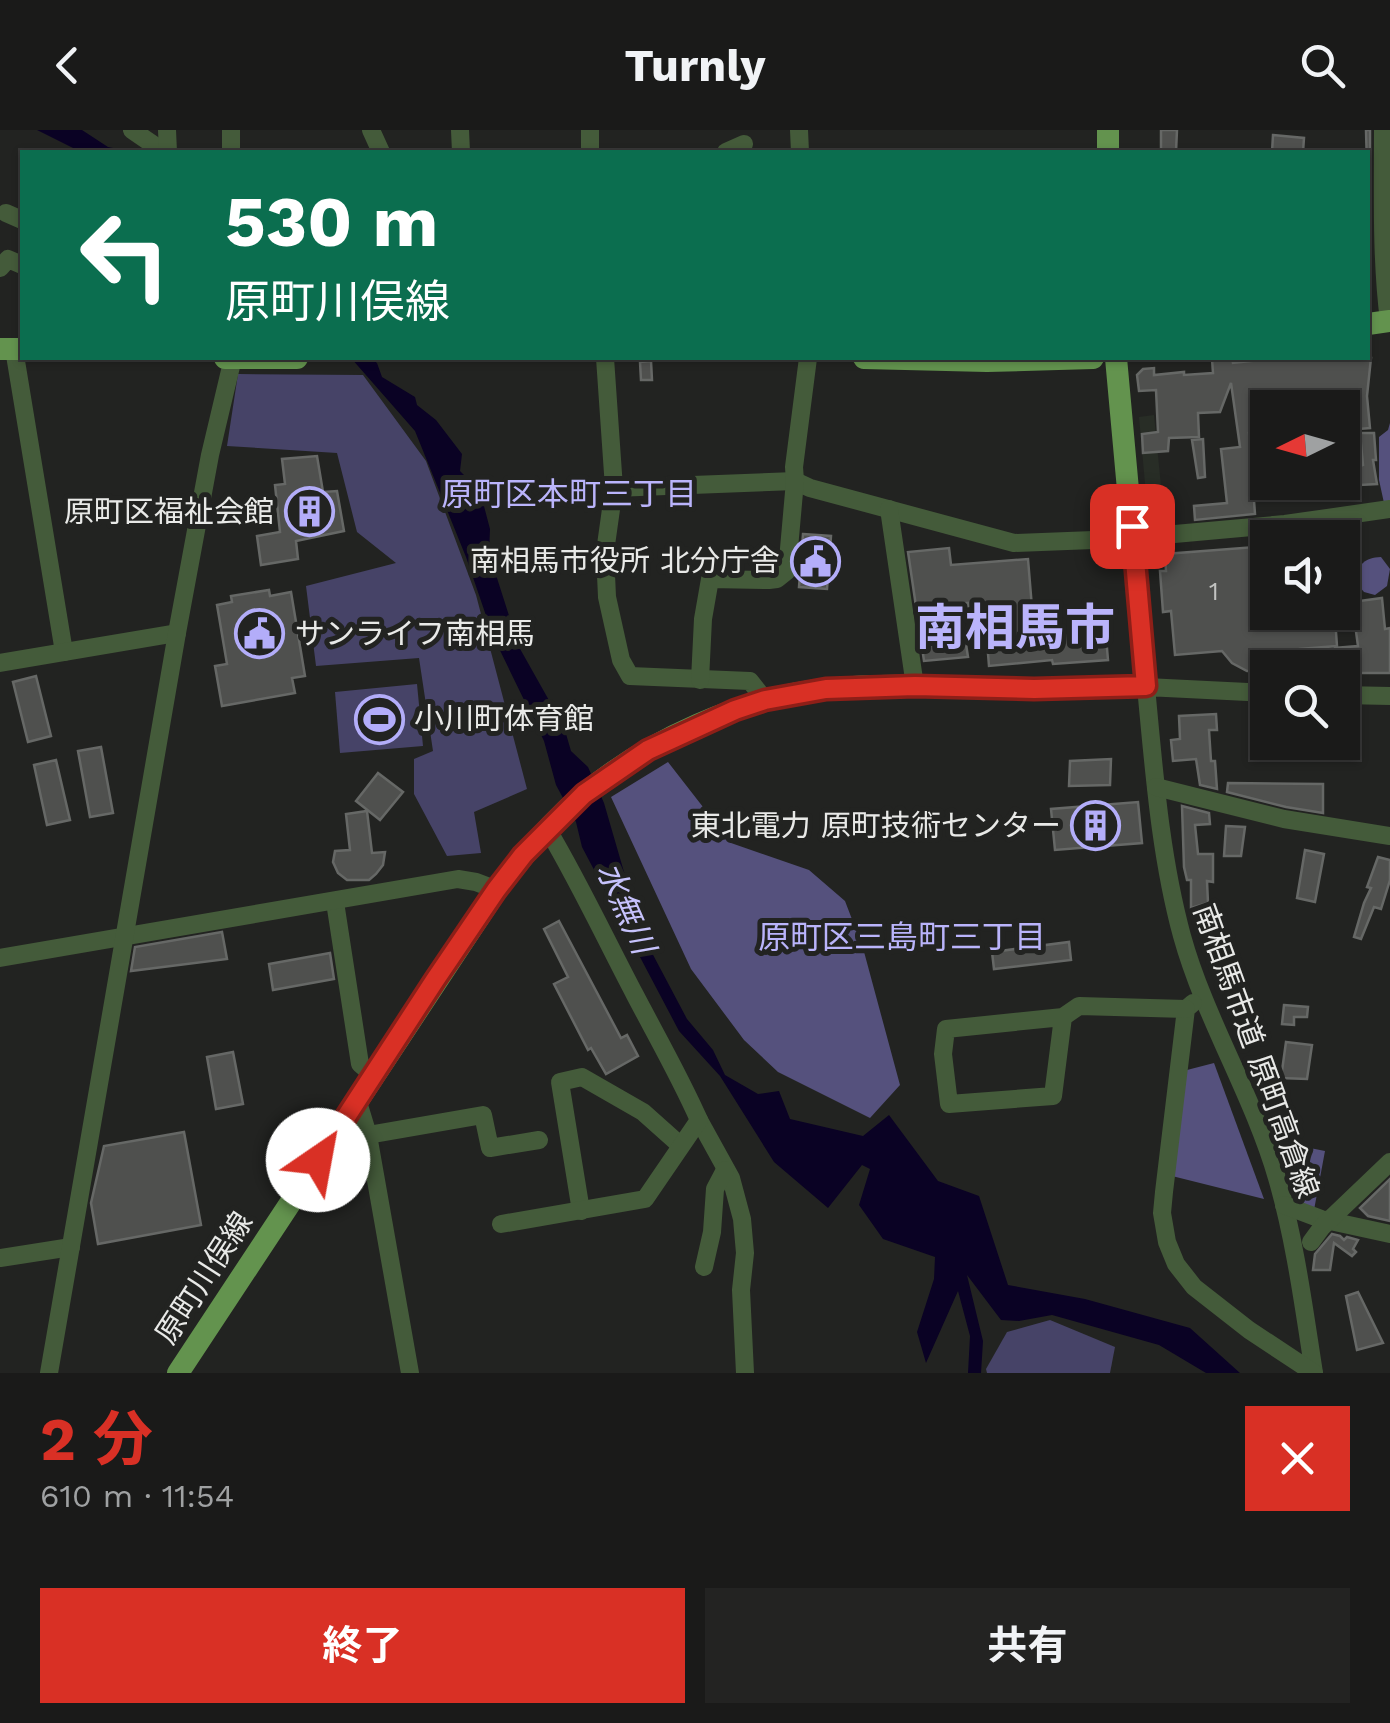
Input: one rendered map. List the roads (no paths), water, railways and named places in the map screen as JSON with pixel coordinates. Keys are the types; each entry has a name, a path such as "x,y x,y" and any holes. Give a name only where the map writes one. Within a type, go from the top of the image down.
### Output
{"main road":[{"path":"946,360 1023,360"},
{"path":"1116,360 1146,686"},
{"name":"原町川俣線","path":"179,1372 496,890 523,855 584,794 630,762 694,728 765,700 826,689 1146,686"}],"street":[{"path":"132,130 163,150"},
{"path":"1384,130 1383,233 1390,321"},
{"path":"730,150 744,144"},
{"path":"0,268 8,258 20,264"},
{"path":"12,349 64,652"},
{"path":"48,1373 177,633 210,455 233,360"},
{"path":"606,360 614,488 606,582 622,660 630,676 750,680 765,700"},
{"path":"700,680 703,619 710,579 778,579 786,571 808,360"},
{"path":"614,488 795,481 1014,542 1134,538 1390,510"},
{"path":"889,508 915,686"},
{"path":"0,662 177,633"},
{"path":"1146,686 1250,691"},
{"name":"南相馬市道 原町高倉線","path":"1146,686 1172,898 1184,941 1266,1148 1284,1205 1314,1373"},
{"path":"1360,695 1390,696"},
{"path":"1156,787 1284,819 1390,836"},
{"path":"551,826 735,1190 745,1253 741,1373"},
{"path":"0,958 458,879 496,890"},
{"path":"335,902 360,1064 373,1075"},
{"path":"1203,993 1186,1009 1162,1213 1167,1242 1176,1264 1194,1287 1314,1373"},
{"path":"1063,1017 1053,1096 949,1104 943,1054 946,1029 1063,1017 1079,1006 1186,1009"},
{"path":"581,1211 560,1082 582,1077 644,1112 680,1144"},
{"path":"357,1099 368,1134 410,1373"},
{"path":"368,1134 483,1114 490,1148 539,1140"},
{"path":"501,1224 646,1200 699,1120"},
{"path":"1310,1242 1390,1162"},
{"path":"704,1268 715,1189 726,1170"},
{"path":"1284,1205 1329,1221 1390,1234"},
{"path":"0,1258 71,1247"}],"water":[{"path":"37,130 82,130 108,147 123,150 77,150"},
{"name":"水無川","path":"353,360 377,363 382,377 415,397 417,405 436,420 462,454 460,471 480,491 490,529 489,553 519,647 564,727 571,751 588,767 604,803 642,934 687,1019 713,1050 725,1075 758,1094 779,1091 790,1119 863,1136 889,1115 938,1181 979,1196 1008,1285 1085,1299 1190,1328 1240,1373 1206,1373 1159,1345 1052,1315 1001,1320 967,1275 983,1341 981,1373 968,1373 970,1336 958,1291 926,1363 917,1332 934,1279 935,1257 883,1239 859,1205 870,1169 862,1165 828,1208 774,1162 720,1076 679,1031 582,847 576,822 556,785 544,741 493,636 415,431"}],"place":[{"name":"原町区福祉会館","path":"309,512"},
{"name":"南相馬市役所 北分庁舎","path":"815,561"},
{"name":"サンライフ南相馬","path":"260,634"},
{"name":"小川町体育館","path":"379,719"},
{"name":"東北電力 原町技術センター","path":"1096,826"}],"district":[{"name":"原町区本町三丁目","path":"569,494"},
{"name":"南相馬市","path":"1015,627"},
{"name":"原町区三島町三丁目","path":"902,937"}]}
